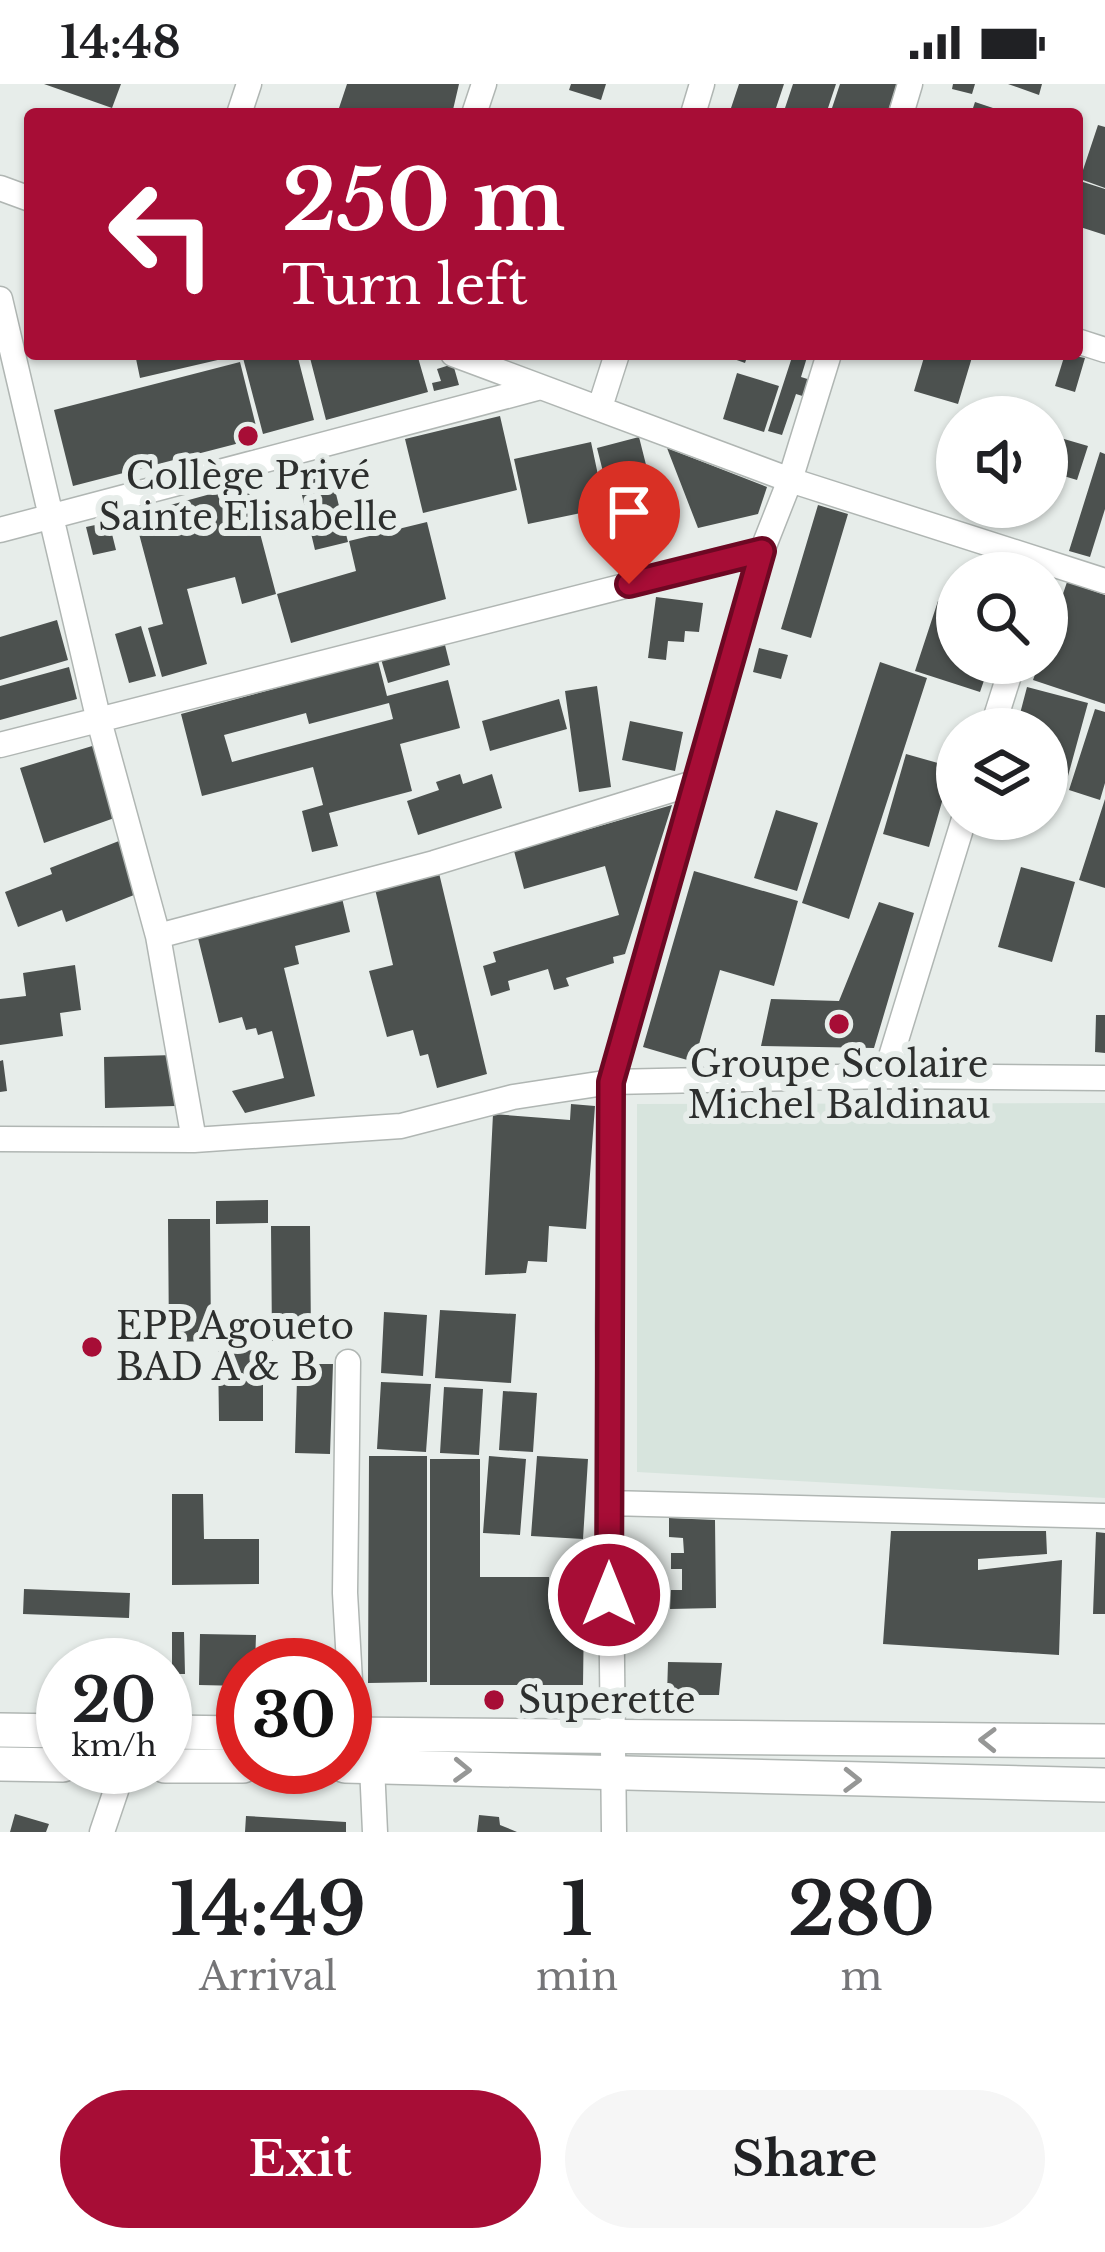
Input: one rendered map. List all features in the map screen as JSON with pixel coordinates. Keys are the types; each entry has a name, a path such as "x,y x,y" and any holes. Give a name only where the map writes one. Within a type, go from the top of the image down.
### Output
{"street":[{"path":"0,299 98,717 158,936 194,1140"},
{"path":"469,360 996,552"},
{"path":"600,407 615,360"},
{"path":"614,1832 610,1775 611,1082 762,551 827,360"},
{"path":"0,530 541,387"},
{"path":"0,745 762,551"},
{"path":"1068,573 1105,581"},
{"path":"158,936 434,863 697,782"},
{"path":"885,1076 958,840"},
{"path":"0,1139 194,1140 401,1126 513,1097 611,1082 885,1076 1105,1078"},
{"path":"348,1362 348,1638"},
{"path":"609,1503 1105,1516"},
{"path":"0,1730 36,1731"},
{"path":"372,1749 610,1735 1105,1741"},
{"path":"372,1752 610,1775 1105,1785"},
{"path":"0,1764 36,1765"},
{"path":"102,1832 115,1794"},
{"path":"365,1794 375,1832"}],"shaded area":[{"path":"1105,1103 1105,1498 637,1472 637,1104"}],"building":[{"path":"44,84 121,84 112,108"},
{"path":"347,84 459,84 453,108 339,108"},
{"path":"571,84 606,84 601,100 569,90"},
{"path":"739,84 784,84 776,108 731,108"},
{"path":"793,84 836,84 828,108 785,108"},
{"path":"840,84 897,84 889,108 832,108"},
{"path":"953,84 975,84 972,94 952,89"},
{"path":"1008,84 1042,84 1039,95"},
{"path":"1098,125 1105,127 1105,188 1083,180"},
{"path":"1083,182 1105,189 1105,235 1083,228"},
{"path":"1085,358 1075,392 1055,386 1063,360"},
{"path":"136,360 218,360 140,378"},
{"path":"244,360 299,360 314,420 263,434"},
{"path":"311,360 419,360 428,392 326,420"},
{"path":"791,360 806,360 801,377 814,381 809,398 796,394 782,435 768,431"},
{"path":"923,360 971,360 960,396 936,398 914,391"},
{"path":"240,362 259,438 73,486 54,410"},
{"path":"453,364 459,385 434,391 432,383 441,381 437,369"},
{"path":"737,373 779,386 764,432 723,419"},
{"path":"500,416 517,490 423,513 405,439"},
{"path":"639,437 664,536 622,547 597,448"},
{"path":"1068,440 1088,446 1077,480 1068,477"},
{"path":"591,442 605,508 528,524 514,459"},
{"path":"667,448 767,487 758,514 698,528"},
{"path":"1100,452 1105,454 1105,509 1090,557 1069,551"},
{"path":"328,462 348,542 315,550 296,470"},
{"path":"247,484 276,594 242,604 235,577 187,589 207,664 162,677 148,628 163,624 134,515"},
{"path":"818,505 848,514 811,638 781,629"},
{"path":"109,522 116,550 93,555 86,527"},
{"path":"427,522 446,599 291,643 277,594 356,571 349,541"},
{"path":"1068,582 1105,595 1105,704 1045,684 1068,684"},
{"path":"656,597 703,603 699,632 685,631 684,642 668,641 666,660 648,658"},
{"path":"936,607 936,678 915,671"},
{"path":"57,620 68,660 0,680 0,637"},
{"path":"141,626 156,676 129,683 115,634"},
{"path":"444,641 450,665 388,683 381,659"},
{"path":"759,648 788,655 781,679 753,672"},
{"path":"378,661 387,696 448,680 460,728 400,744 412,791 329,813 338,846 312,852 302,811 323,805 313,767 202,796 181,714","holes":["389,703 393,719 232,762 224,735 306,713 309,724"]},
{"path":"880,662 927,678 849,919 802,903"},
{"path":"69,667 77,699 0,720 0,686"},
{"path":"955,684 983,684 980,692"},
{"path":"597,686 611,787 579,792 565,691"},
{"path":"1027,687 1088,703 1068,776 1068,708 1022,708"},
{"path":"559,699 567,729 490,751 482,721"},
{"path":"1095,709 1105,712 1105,783 1100,800 1069,790"},
{"path":"630,721 683,732 675,771 622,760"},
{"path":"102,743 120,816 44,843 20,768"},
{"path":"906,754 936,762 936,823 929,847 883,834"},
{"path":"460,774 463,784 492,774 502,808 418,835 407,801 439,790 436,782"},
{"path":"1105,799 1105,888 1079,880"},
{"path":"672,805 625,954 613,957 614,963 566,978 569,986 554,990 548,969 508,981 510,990 491,996 483,966 496,962 493,952 619,915 605,866 524,889 514,851"},
{"path":"776,810 818,823 797,891 754,878"},
{"path":"124,839 144,891 66,922 62,910 18,927 5,892 52,874 50,868"},
{"path":"1021,867 1075,882 1052,962 998,947"},
{"path":"694,871 798,901 774,986 720,970 694,1062 643,1047"},
{"path":"439,873 487,1074 437,1088 428,1054 420,1056 413,1030 387,1037 369,971 393,965 375,889"},
{"path":"342,898 350,932 295,946 299,964 284,968 315,1096 245,1113 232,1091 284,1078 272,1031 258,1035 256,1028 246,1030 242,1017 219,1023 197,934"},
{"path":"879,902 914,913 874,1048 761,1046 771,999 839,1001"},
{"path":"75,965 81,1010 60,1013 63,1036 0,1045 0,999 26,996 23,973"},
{"path":"1096,1015 1105,1015 1105,1053 1095,1052"},
{"path":"174,1055 175,1106 105,1108 104,1057"},
{"path":"0,1061 7,1091 0,1092"},
{"path":"571,1104 595,1106 586,1229 549,1226 547,1262 528,1261 526,1273 485,1275 493,1114 570,1120"},
{"path":"268,1200 268,1223 216,1224 216,1201"},
{"path":"168,1219 210,1219 211,1341 169,1342"},
{"path":"271,1226 310,1226 311,1340 272,1341"},
{"path":"440,1310 516,1314 511,1383 435,1378"},
{"path":"384,1312 427,1315 423,1376 381,1373"},
{"path":"263,1350 263,1421 219,1421 218,1351"},
{"path":"307,1364 333,1364 330,1454 295,1453 297,1379 307,1379"},
{"path":"381,1382 431,1384 426,1452 377,1449"},
{"path":"444,1387 483,1389 479,1455 440,1453"},
{"path":"503,1391 537,1393 533,1452 499,1450"},
{"path":"369,1456 427,1456 427,1682 372,1683 372,1638 368,1638"},
{"path":"489,1456 526,1459 520,1535 483,1533"},
{"path":"537,1456 588,1459 583,1539 531,1536"},
{"path":"430,1459 480,1459 480,1577 549,1577 549,1609 584,1610 583,1685 430,1685"},
{"path":"172,1494 203,1494 204,1539 259,1539 259,1584 172,1585"},
{"path":"669,1518 715,1520 716,1608 670,1609 671,1590 682,1590 682,1569 671,1569 671,1553 684,1553 683,1538 669,1537"},
{"path":"891,1531 1046,1531 1047,1554 978,1559 978,1570 1062,1560 1059,1655 883,1644"},
{"path":"1096,1532 1105,1533 1105,1614 1093,1614"},
{"path":"24,1589 130,1593 129,1618 23,1614"},
{"path":"200,1634 256,1635 216,1638 216,1685 199,1685"},
{"path":"668,1662 722,1663 719,1695 667,1695"},
{"path":"15,1814 49,1824 46,1832 10,1832"},
{"path":"479,1815 499,1817 500,1825 517,1832 477,1832"},
{"path":"246,1816 346,1822 346,1832 245,1832"}],"place":[{"name":"Collège Privé Sainte Elisabelle","path":"248,436"},
{"name":"Groupe Scolaire Michel Baldinau","path":"839,1024"},
{"name":"EPP Agoueto BAD A & B","path":"92,1347"},
{"name":"Superette","path":"494,1700"}],"route":[{"path":"609,1595 611,1082 762,551 629,584"}]}
